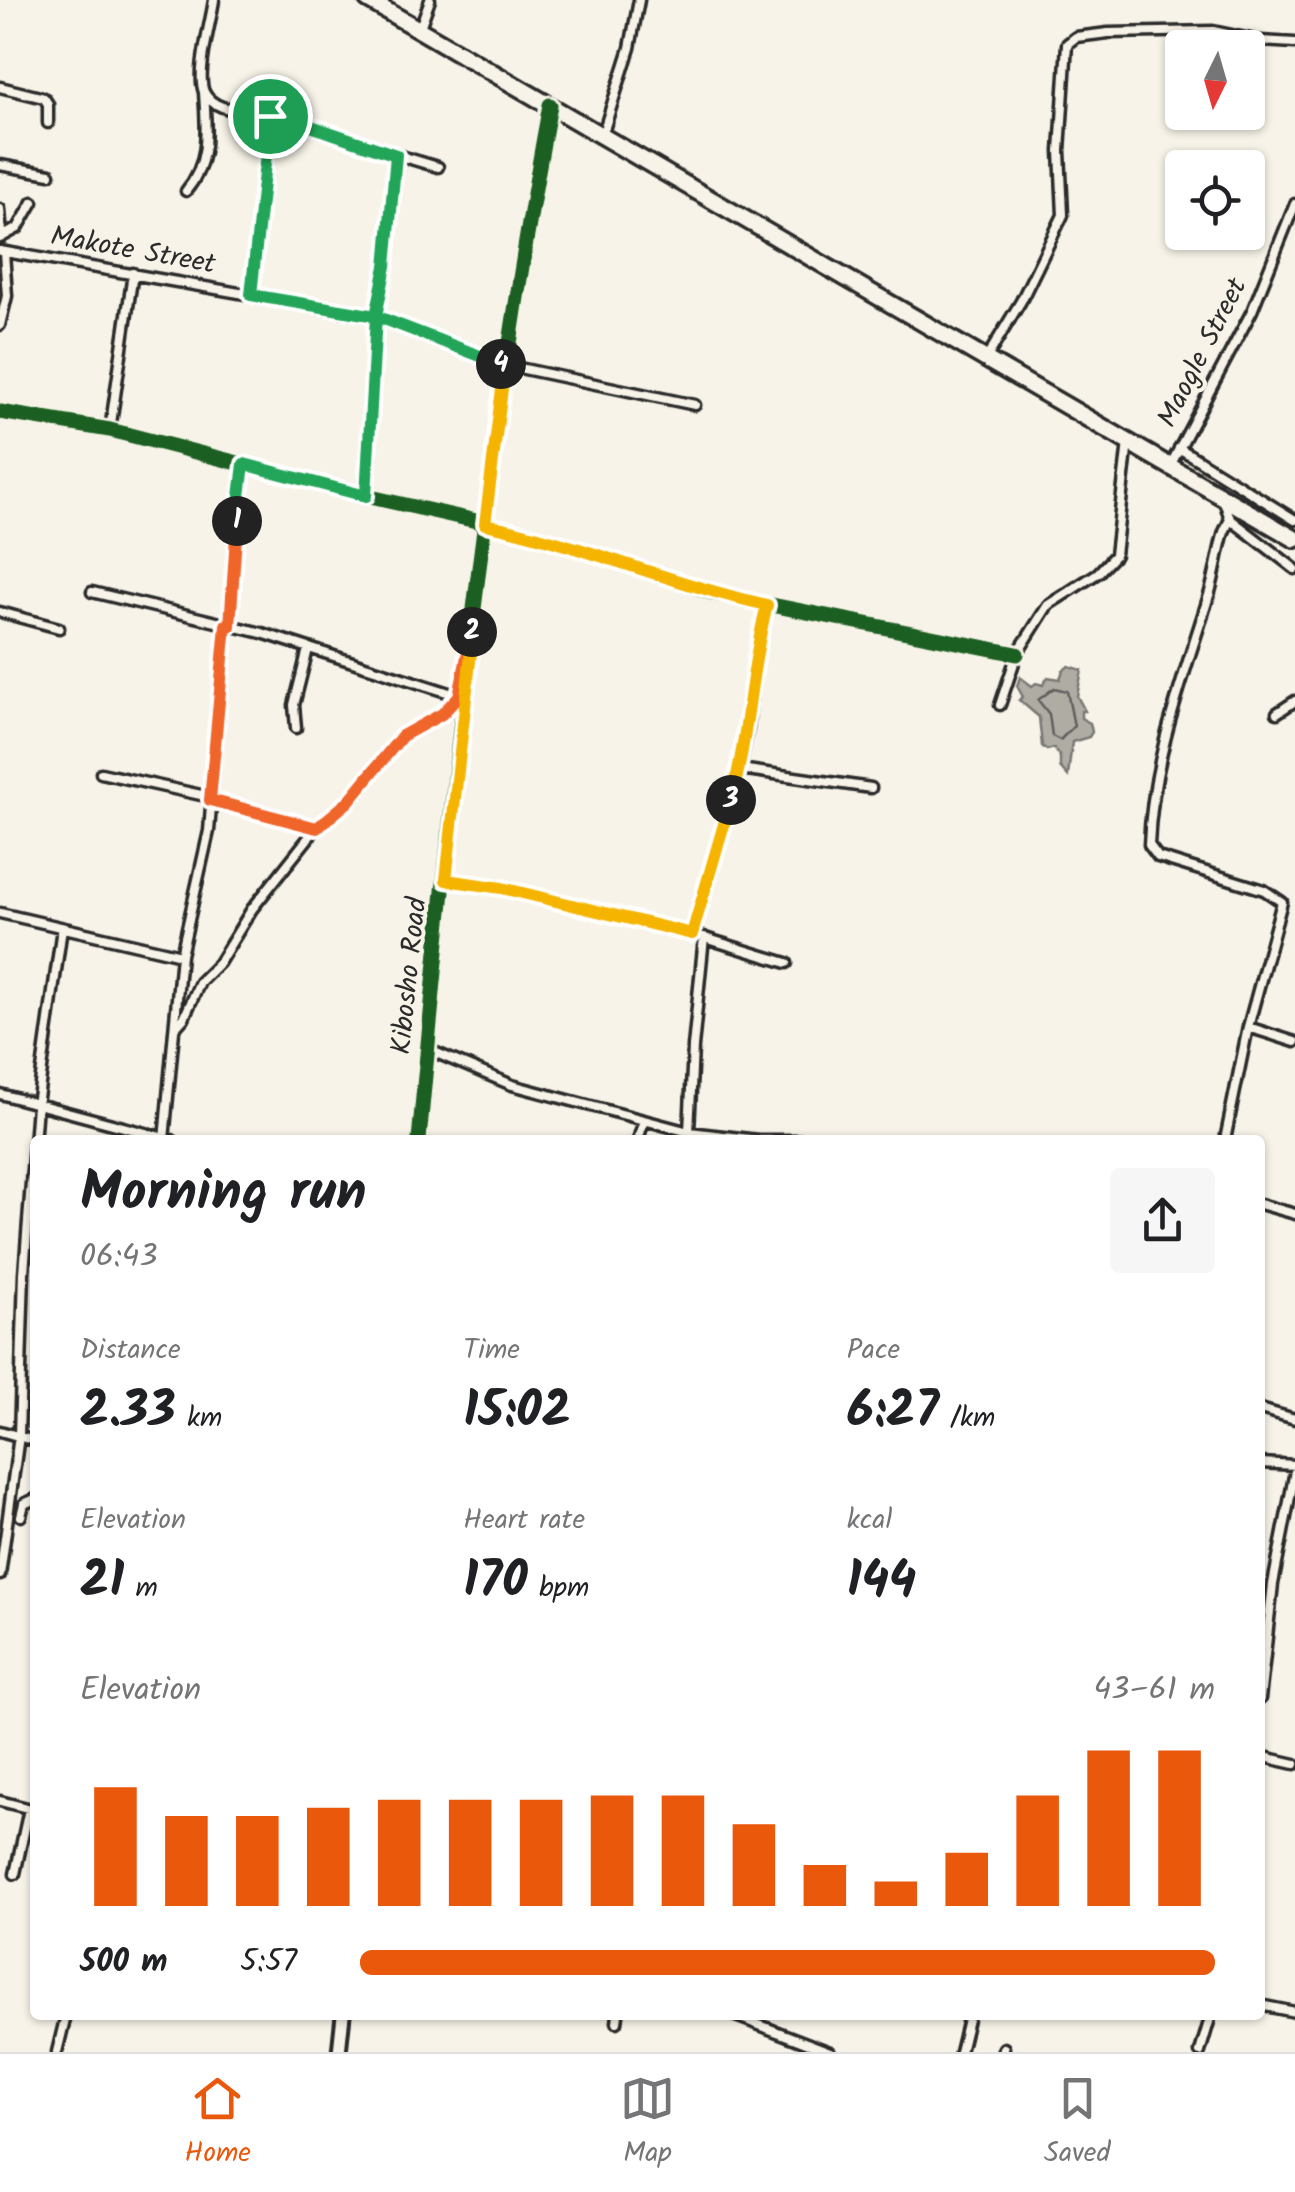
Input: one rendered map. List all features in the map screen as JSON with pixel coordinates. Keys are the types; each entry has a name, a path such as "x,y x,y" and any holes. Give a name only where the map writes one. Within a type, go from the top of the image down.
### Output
{"highway":[{"path":"368,0 1295,539"}],"street":[{"path":"186,191 204,162 203,75 214,0"},
{"path":"420,30 430,0"},
{"path":"602,136 630,48 638,0"},
{"path":"986,359 1021,301 1064,215 1060,151 1067,44 1076,37 1108,33 1213,31 1260,41 1295,43"},
{"path":"0,87 44,98 48,104 48,123"},
{"path":"204,92 214,104 229,110 305,124 438,168"},
{"name":"Kibosho Road","path":"419,1135 505,365 550,105"},
{"path":"251,295 270,116"},
{"path":"366,496 376,316 386,266 396,155"},
{"path":"0,165 50,174"},
{"path":"0,209 1,238 18,228 33,202"},
{"name":"Maogle Street","path":"1170,466 1252,311 1295,204"},
{"path":"0,324 7,296 2,252"},
{"name":"Makote Street","path":"2,252 376,316 505,365 694,406"},
{"path":"110,430 134,273"},
{"path":"0,412 110,430 548,539 711,593 1017,654"},
{"path":"1000,706 1017,654 1048,605 1111,562 1117,544 1128,442"},
{"path":"1179,448 1295,520"},
{"path":"167,1135 182,955 204,862 244,464"},
{"path":"1222,496 1230,518 1295,569"},
{"path":"1225,1135 1248,1027 1282,902 1264,890 1158,857 1149,845 1176,693 1230,518"},
{"path":"92,592 262,632 459,696"},
{"path":"692,934 740,768 756,653 767,605"},
{"path":"0,612 59,628"},
{"path":"175,1028 200,982 219,963 252,910 317,828 348,802 402,736 442,714 459,696 474,625"},
{"path":"296,728 294,705 308,649"},
{"path":"1277,713 1295,701"},
{"path":"740,768 871,788"},
{"path":"100,773 317,828"},
{"path":"446,880 502,888 692,934 787,964"},
{"path":"0,913 182,955"},
{"path":"35,1135 62,928"},
{"path":"689,1132 704,937"},
{"path":"1248,1027 1295,1042"},
{"path":"428,1049 512,1085 689,1132 715,1135"},
{"path":"0,1094 152,1135"},
{"path":"640,1135 644,1120"},
{"path":"0,1575 19,1436 30,1195"},
{"path":"1265,1205 1295,1214"},
{"path":"1265,1410 1295,1419"},
{"path":"0,1431 30,1439"},
{"path":"1265,1464 1295,1468 1271,1571 1265,1640"},
{"path":"21,1516 24,1504 30,1501"},
{"path":"1265,1757 1295,1764"},
{"path":"0,1801 30,1808"},
{"path":"16,1874 30,1817"},
{"path":"1265,2006 1295,2012"},
{"path":"57,2052 65,2020"},
{"path":"339,2052 342,2020"},
{"path":"746,2020 830,2052"},
{"path":"960,2052 968,2020"},
{"path":"1200,2052 1210,2020"}],"water":[{"path":"1069,666 1082,670 1077,696 1085,711 1081,711 1081,718 1090,723 1092,732 1089,737 1072,742 1068,776 1060,767 1060,757 1054,748 1047,750 1042,746 1039,717 1019,700 1023,697 1017,686 1020,677 1032,686 1043,685 1048,677 1060,679"}],"cycle path":[{"path":"419,1135 472,621 507,362 550,105"},
{"path":"0,412 110,430 529,533 711,593 1017,654"}],"route":[{"path":"270,116 251,295 376,316 505,365 485,524 566,544 711,593 767,605 756,653 752,704 740,768 692,934 502,888 446,880 474,625 459,696 434,720 402,736 348,802 317,828 210,800 244,464 366,496 376,316 390,225 396,155 270,116"}]}
